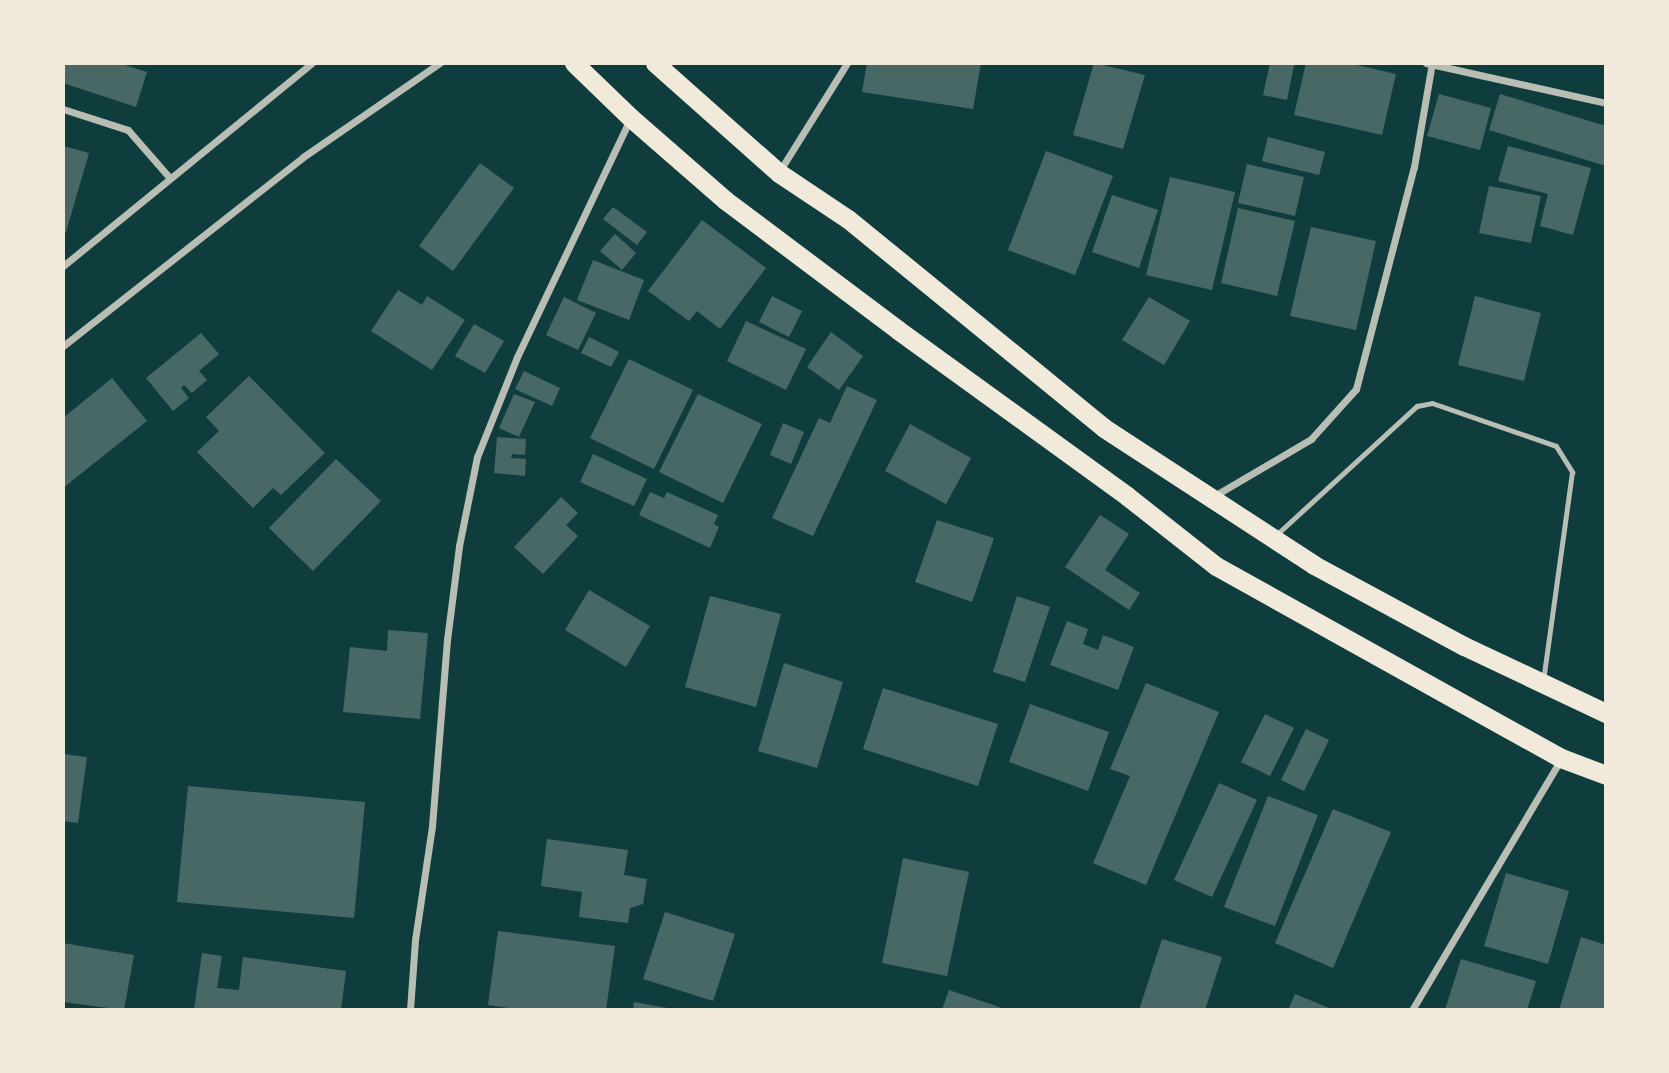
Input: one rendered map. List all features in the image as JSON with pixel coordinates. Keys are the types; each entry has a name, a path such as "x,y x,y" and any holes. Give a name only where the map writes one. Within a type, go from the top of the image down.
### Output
{"highway":[{"path":"574,63 631,118 725,200 941,363 1127,496 1216,566 1561,758 1606,775"},
{"path":"655,63 779,173 848,219 1104,428 1272,539 1464,646 1606,713"}],"street":[{"path":"63,266 312,63"},
{"path":"63,346 303,158 440,63"},
{"path":"779,173 847,63"},
{"path":"1211,498 1311,439 1356,389 1414,167 1430,64 1606,103"},
{"path":"63,109 128,130 169,177"},
{"path":"410,1010 415,940 432,826 447,640 459,546 477,457 517,357 631,118"},
{"path":"1412,1010 1561,758"}],"lane":[{"path":"1272,539 1417,406 1432,403 1556,446 1572,472 1543,683"}],"building":[{"path":"63,63 118,63 147,72 136,107 63,83"},
{"path":"867,63 981,63 973,109 862,92"},
{"path":"1094,63 1145,75 1123,149 1073,135"},
{"path":"1270,63 1294,65 1287,100 1263,95"},
{"path":"1306,63 1348,63 1396,74 1382,135 1294,115"},
{"path":"1439,94 1491,108 1480,150 1427,136"},
{"path":"1500,94 1606,126 1606,166 1489,130"},
{"path":"1268,137 1325,152 1319,175 1262,161"},
{"path":"63,146 89,153 66,232 63,231"},
{"path":"1508,146 1591,168 1573,235 1540,226 1548,194 1498,181"},
{"path":"1046,151 1113,176 1075,275 1008,250"},
{"path":"480,163 514,188 453,271 419,246"},
{"path":"1247,164 1304,177 1295,216 1238,203"},
{"path":"1170,177 1235,192 1212,290 1146,275"},
{"path":"1489,186 1541,196 1531,243 1479,233"},
{"path":"1112,195 1158,210 1139,268 1092,252"},
{"path":"613,207 647,232 637,245 603,219"},
{"path":"1238,208 1295,221 1277,296 1221,283"},
{"path":"702,220 766,268 720,329 697,311 689,321 648,291"},
{"path":"1311,227 1376,241 1356,330 1290,316"},
{"path":"615,234 636,253 622,270 600,251"},
{"path":"593,260 644,280 629,320 577,300"},
{"path":"398,290 422,305 427,296 465,320 432,370 371,331"},
{"path":"772,296 802,311 789,337 759,322"},
{"path":"1475,296 1541,313 1524,381 1458,365"},
{"path":"564,297 596,313 578,350 546,335"},
{"path":"1149,297 1190,321 1164,365 1122,340"},
{"path":"746,321 806,349 786,390 727,361"},
{"path":"474,324 504,341 485,373 455,356"},
{"path":"831,332 863,356 839,390 807,367"},
{"path":"201,333 219,354 199,371 207,380 192,393 184,385 181,388 189,398 173,411 146,378"},
{"path":"589,337 619,352 611,367 581,353"},
{"path":"629,359 693,390 654,469 590,438"},
{"path":"524,371 560,388 552,406 515,389"},
{"path":"249,376 325,453 281,495 273,488 253,508 197,452 219,431 206,417"},
{"path":"112,378 147,421 63,488 63,418"},
{"path":"847,386 877,400 813,536 772,518 819,418 830,423"},
{"path":"514,394 535,402 519,437 499,428"},
{"path":"698,394 762,424 723,503 659,472"},
{"path":"783,423 804,432 791,464 770,455"},
{"path":"910,424 971,458 946,504 885,471"},
{"path":"497,437 526,439 525,455 512,454 511,458 526,459 525,476 494,473"},
{"path":"593,454 647,479 634,506 580,482"},
{"path":"336,459 381,501 313,571 269,528"},
{"path":"650,492 664,498 667,492 718,515 714,524 719,527 710,548 639,515"},
{"path":"561,497 578,513 566,525 578,536 543,574 514,547"},
{"path":"1100,515 1129,534 1105,570 1140,593 1129,610 1065,567"},
{"path":"937,520 994,538 972,602 915,582"},
{"path":"589,590 650,626 626,667 565,630"},
{"path":"710,596 781,614 756,707 685,687"},
{"path":"1017,596 1050,607 1025,682 993,672"},
{"path":"1067,621 1088,629 1083,644 1098,650 1103,635 1134,647 1118,690 1050,665"},
{"path":"388,630 428,633 420,719 343,712 350,647 387,651"},
{"path":"784,663 843,682 817,768 758,751"},
{"path":"1146,683 1219,712 1146,885 1093,863 1130,776 1110,769"},
{"path":"883,688 998,724 978,786 863,749"},
{"path":"1030,704 1109,732 1088,791 1009,762"},
{"path":"1265,714 1294,728 1270,776 1241,762"},
{"path":"1306,729 1329,740 1304,791 1281,780"},
{"path":"63,754 87,757 78,823 63,821"},
{"path":"1219,783 1257,800 1212,897 1174,880"},
{"path":"188,786 365,802 354,918 177,902"},
{"path":"1268,796 1318,815 1275,926 1224,907"},
{"path":"1333,809 1391,832 1333,968 1275,943"},
{"path":"547,839 628,850 624,875 647,879 643,904 630,908 628,923 579,917 582,892 541,886"},
{"path":"903,858 969,872 947,976 882,963"},
{"path":"1506,873 1569,891 1548,964 1484,946"},
{"path":"665,912 735,934 713,1001 643,979"},
{"path":"498,931 615,946 606,1010 522,1010 488,1005"},
{"path":"1581,937 1606,945 1606,1010 1559,1010"},
{"path":"1162,939 1222,957 1205,1010 1139,1010"},
{"path":"63,943 134,955 124,1010 63,1002"},
{"path":"202,953 222,956 217,988 239,990 243,957 346,971 341,1010 194,1010"},
{"path":"1461,959 1536,981 1527,1010 1445,1010"},
{"path":"949,990 1008,1010 942,1010"},
{"path":"1295,994 1334,1010 1288,1010"},
{"path":"634,1002 673,1009 673,1010 633,1010"}]}
